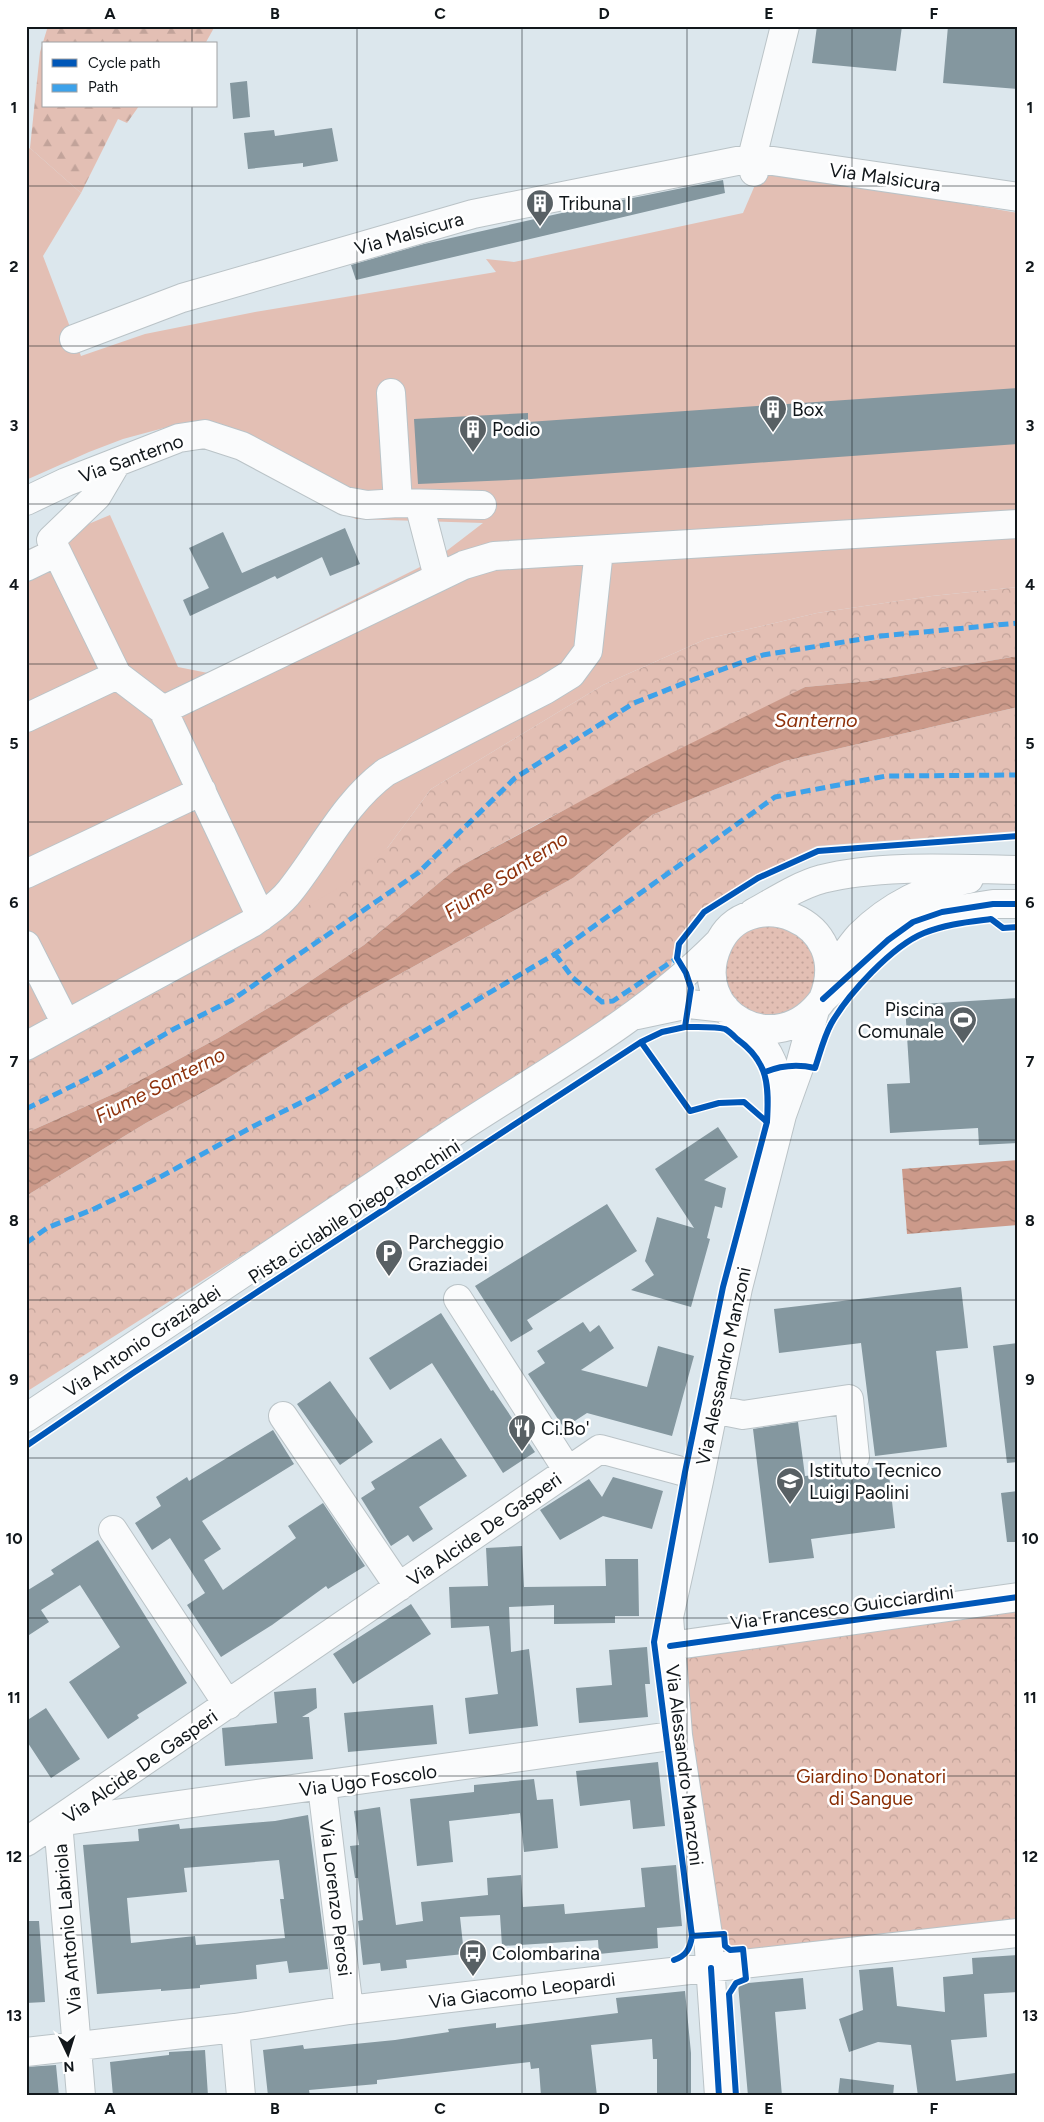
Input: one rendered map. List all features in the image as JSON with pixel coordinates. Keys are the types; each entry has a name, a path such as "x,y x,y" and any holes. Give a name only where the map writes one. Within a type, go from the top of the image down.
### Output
{"street":[{"path":"753,165 786,26"},
{"name":"Via Malsicura","path":"74,339 182,298 473,214 753,165 1018,197"},
{"path":"391,393 408,503 438,577"},
{"name":"Via Santerno","path":"26,501 66,482 179,438 205,434 242,446 345,501 367,505 408,503 482,505"},
{"path":"117,462 97,496 51,540 117,675 164,710 261,917"},
{"path":"164,710 438,577 464,565 494,556 1018,524"},
{"path":"26,1046 261,917 289,892 358,797 386,772 545,690 571,674 583,661 588,651 600,550"},
{"path":"26,567 58,552"},
{"path":"26,718 117,675"},
{"path":"26,874 202,791"},
{"path":"899,870 1018,870 966,879 924,893 888,910 859,936 823,995 803,1020 788,1027 773,1030 757,1028 733,1015 716,994 712,977 713,960 718,944 728,931 740,921 794,890 820,880 848,874 899,870"},
{"path":"823,995 888,940 913,922 942,912 993,904 1018,904"},
{"path":"740,921 753,915 767,912 782,913 807,925 818,935 825,947 829,961 823,995"},
{"name":"Via Antonio Graziadei","path":"26,1418 451,1134 633,1016 701,961 718,944"},
{"path":"26,945 66,1024"},
{"name":"Via Alessandro Manzoni","path":"719,2096 708,1935 678,1735 669,1617 738,1288 782,1115 823,995"},
{"name":"Via Antonio Graziadei","path":"633,1016 689,1004 733,1015"},
{"name":"Via Alessandro Manzoni","path":"733,1015 759,1038 769,1055 776,1074 782,1115"},
{"name":"Via Alcide De Gasperi","path":"458,1299 568,1471"},
{"path":"713,1408 743,1415 848,1399 855,1457"},
{"name":"Via Alcide De Gasperi","path":"284,1416 399,1587"},
{"name":"Via Alcide De Gasperi","path":"26,1842 58,1822 600,1449 685,1472 699,1481"},
{"name":"Via Alcide De Gasperi","path":"113,1530 228,1705"},
{"name":"Via Francesco Guicciardini","path":"670,1646 1018,1598"},
{"name":"Via Ugo Foscolo","path":"58,1822 678,1735"},
{"name":"Via Lorenzo Perosi","path":"322,1786 349,2010"},
{"name":"Via Antonio Labriola","path":"58,1822 81,2096"},
{"name":"Via Giacomo Leopardi","path":"26,2052 235,2028 349,2010 1018,1934"},
{"path":"235,2028 241,2096"}],"green space":[{"path":"48,26 215,26 206,42 43,42"},
{"path":"42,46 42,108 138,108 127,123 118,119 81,193 30,148"},
{"path":"30,148 81,193 43,256 81,356 145,334 255,312 496,272 486,259 514,262 743,213 761,171 770,170 1018,213 1018,587 932,596 817,613 706,639 603,685 431,789 388,847 342,886 177,981 26,1062 26,550 110,515 178,667 208,673 436,559 483,523 356,519 341,513 209,423 186,422 123,439 26,480 26,151"},
{"path":"1018,587 1018,656 870,681 805,687 545,820 457,868 364,945 285,998 220,1037 120,1091 26,1133 26,1062 177,981 388,847 431,789 603,685 706,639 817,613 932,596"},
{"path":"1018,707 1018,831 817,846 757,874 701,909 675,942 670,972 633,998 632,1009 26,1392 26,1196 146,1123 220,1083 364,994 573,878 652,815 785,761"},
{"path":"771,925 780,926 797,933 809,945 816,962 816,980 809,997 797,1009 780,1016 771,1017 762,1016 745,1009 733,997 726,980 725,971 726,962 733,945 745,933 762,926"},
{"name":"Giardino Donatori di Sangue","path":"1018,1589 1018,1939 705,1975 666,1638"}],"water":[{"name":"Santerno","path":"1018,656 1018,707 785,761 652,815 573,878 364,994 220,1083 146,1123 26,1196 26,1133 120,1091 220,1037 285,998 364,945 457,868 651,763 805,687 870,681"},
{"path":"1018,1160 1018,1225 907,1234 902,1169"}],"building":[{"path":"817,26 902,26 896,71 812,63"},
{"path":"948,26 1018,26 1018,89 943,83"},
{"path":"247,81 250,117 233,119 230,83"},
{"path":"332,128 338,161 303,167 303,163 248,169 244,133 274,130 275,136"},
{"name":"Tribuna I","path":"723,180 725,193 356,280 351,265 424,244 602,204"},
{"name":"Box","path":"1018,388 1018,444 531,479 418,484 414,419 528,413 528,422"},
{"path":"345,528 360,564 330,576 322,557 277,579 275,576 190,616 183,600 209,588 189,548 223,532 242,573"},
{"name":"Piscina Comunale","path":"1018,998 1018,1143 979,1145 978,1128 890,1133 887,1084 910,1083 905,1005"},
{"path":"718,1127 738,1157 704,1180 726,1188 722,1208 715,1206 707,1238 710,1239 691,1307 631,1290 654,1275 645,1261 657,1217 694,1228 655,1169"},
{"path":"607,1204 637,1251 527,1320 533,1329 511,1342 475,1286"},
{"path":"961,1287 968,1348 936,1351 947,1447 875,1456 861,1343 779,1353 774,1309"},
{"path":"441,1313 491,1391 493,1390 535,1452 503,1473 432,1363 390,1390 369,1358"},
{"path":"583,1322 590,1332 599,1325 614,1348 581,1370 647,1387 658,1346 694,1356 672,1436 587,1413 564,1428 528,1374 545,1363 537,1351"},
{"path":"1018,1343 1018,1462 1007,1463 993,1346"},
{"path":"330,1381 373,1442 340,1465 297,1404"},
{"path":"798,1422 805,1476 848,1471 857,1472 888,1466 895,1528 811,1539 814,1558 769,1563 753,1429"},
{"path":"273,1430 294,1464 202,1521 221,1549 204,1560 223,1590 296,1538 288,1526 323,1503 365,1566 328,1589 326,1586 272,1625 221,1657 187,1605 205,1593 170,1538 152,1550 135,1523 161,1506 156,1497 187,1477 189,1481"},
{"path":"441,1438 467,1476 419,1507 433,1529 413,1542 408,1535 391,1546 361,1498 375,1489 371,1482"},
{"path":"613,1477 663,1491 652,1529 603,1516 560,1540 540,1510 589,1479 602,1497"},
{"path":"1018,1491 1018,1542 1007,1542 1001,1493"},
{"path":"98,1540 187,1683 137,1715 139,1718 108,1739 69,1682 120,1647 80,1585 41,1610 49,1622 26,1637 26,1587 28,1590 54,1574 51,1570"},
{"path":"522,1546 524,1587 606,1586 605,1559 638,1559 639,1616 615,1616 615,1623 554,1624 554,1605 509,1607 511,1652 529,1649 538,1726 469,1734 465,1698 498,1694 489,1626 451,1628 449,1587 488,1586 486,1548"},
{"path":"411,1604 431,1634 353,1684 333,1654"},
{"path":"647,1647 650,1684 645,1684 648,1717 579,1723 576,1688 612,1685 609,1650"},
{"path":"316,1688 317,1708 302,1717 309,1717 313,1759 225,1766 222,1728 277,1723 274,1692"},
{"path":"433,1705 437,1744 348,1752 344,1713"},
{"path":"46,1708 80,1759 51,1778 26,1740 26,1721"},
{"path":"658,1762 665,1826 633,1829 630,1800 580,1806 576,1771"},
{"path":"534,1779 537,1800 553,1799 558,1848 524,1852 520,1813 449,1821 453,1862 417,1866 410,1799 474,1792 474,1785"},
{"path":"380,1807 396,1925 423,1921 421,1902 488,1895 487,1878 521,1875 523,1907 564,1904 565,1914 645,1907 641,1868 676,1865 682,1926 657,1928 658,1948 599,1954 598,1940 502,1946 500,1915 460,1917 464,1954 406,1960 407,1968 381,1971 380,1963 363,1965 358,1921 363,1920 358,1878 355,1878 350,1846 359,1845 354,1811"},
{"path":"308,1815 328,1969 289,1973 287,1961 256,1965 257,1979 200,1985 200,1988 97,1994 83,1845 139,1841 138,1829 179,1824 180,1829 275,1821","holes":["279,1860 284,1899 280,1899 285,1938 196,1945 195,1936 131,1943 127,1898 187,1892 184,1868"]},
{"path":"26,1921 39,1921 45,2002 26,2003"},
{"path":"1018,1955 1018,1992 984,1994 987,2037 951,2040 956,2081 1015,2073 1018,2096 918,2096 911,2045 878,2042 849,2052 839,2019 863,2010 859,1970 893,1967 897,2006 945,2012 943,1977 973,1974 972,1958"},
{"path":"803,1978 806,2009 775,2012 782,2096 748,2096 738,1984"},
{"path":"685,1991 691,2053 691,2096 657,2096 657,2059 653,2059 652,2039 591,2045 597,2096 541,2096 539,2068 531,2069 530,2062 377,2080 377,2084 309,2090 310,2096 268,2096 263,2050 303,2045 304,2049 395,2040 449,2032 448,2029 496,2023 496,2028 618,2013 616,1998"},
{"path":"205,2050 208,2096 113,2096 110,2062 169,2055 169,2052"},
{"path":"56,2065 59,2096 26,2096 26,2067"},
{"path":"840,2078 894,2085 893,2096 838,2096"}],"marked path":[{"path":"26,1109 102,1071 174,1029 232,1000 418,873 515,778 634,703 763,655 881,636 1018,623"},
{"path":"26,1243 47,1228 94,1209 162,1176 314,1096 555,954 775,797 886,776 1018,775"},
{"path":"555,954 572,977 602,1002 613,1001 677,958"}],"cycle path":[{"name":"Pista ciclabile Diego Ronchini","path":"26,1446 133,1373 641,1042 662,1032 685,1027 691,988 686,973 677,958 679,944 704,912 758,878 818,851 1018,836"},
{"path":"823,999 888,940 913,922 942,912 993,904 1018,904"},
{"path":"765,1072 790,1066 815,1068 831,1024 848,999 872,972 898,948 912,939 941,927 991,919 1003,928 1018,927"},
{"path":"685,1027 725,1029 748,1048 761,1066 765,1076 768,1097 767,1122"},
{"path":"641,1042 690,1111 719,1103 744,1102 767,1122 723,1287 685,1472 654,1642 692,1936 687,1951 674,1960"},
{"path":"670,1646 1018,1597"},
{"path":"692,1936 724,1934 725,1946 730,1950 743,1949 746,1979 736,1983 729,1994 736,2096"},
{"path":"711,1968 719,2096"}],"place":[{"name":"Tribuna I","path":"540,227"},
{"name":"Box","path":"773,433"},
{"name":"Podio","path":"473,453"},
{"name":"Piscina Comunale","path":"963,1044"},
{"name":"Parcheggio Graziadei","path":"389,1277"},
{"name":"Ci.Bo'","path":"522,1452"},
{"name":"Istituto Tecnico Luigi Paolini","path":"790,1505"},
{"name":"Colombarina","path":"473,1977"}],"water label":[{"name":"Fiume Santerno","path":"506,875"},
{"name":"Fiume Santerno","path":"160,1085"}]}
